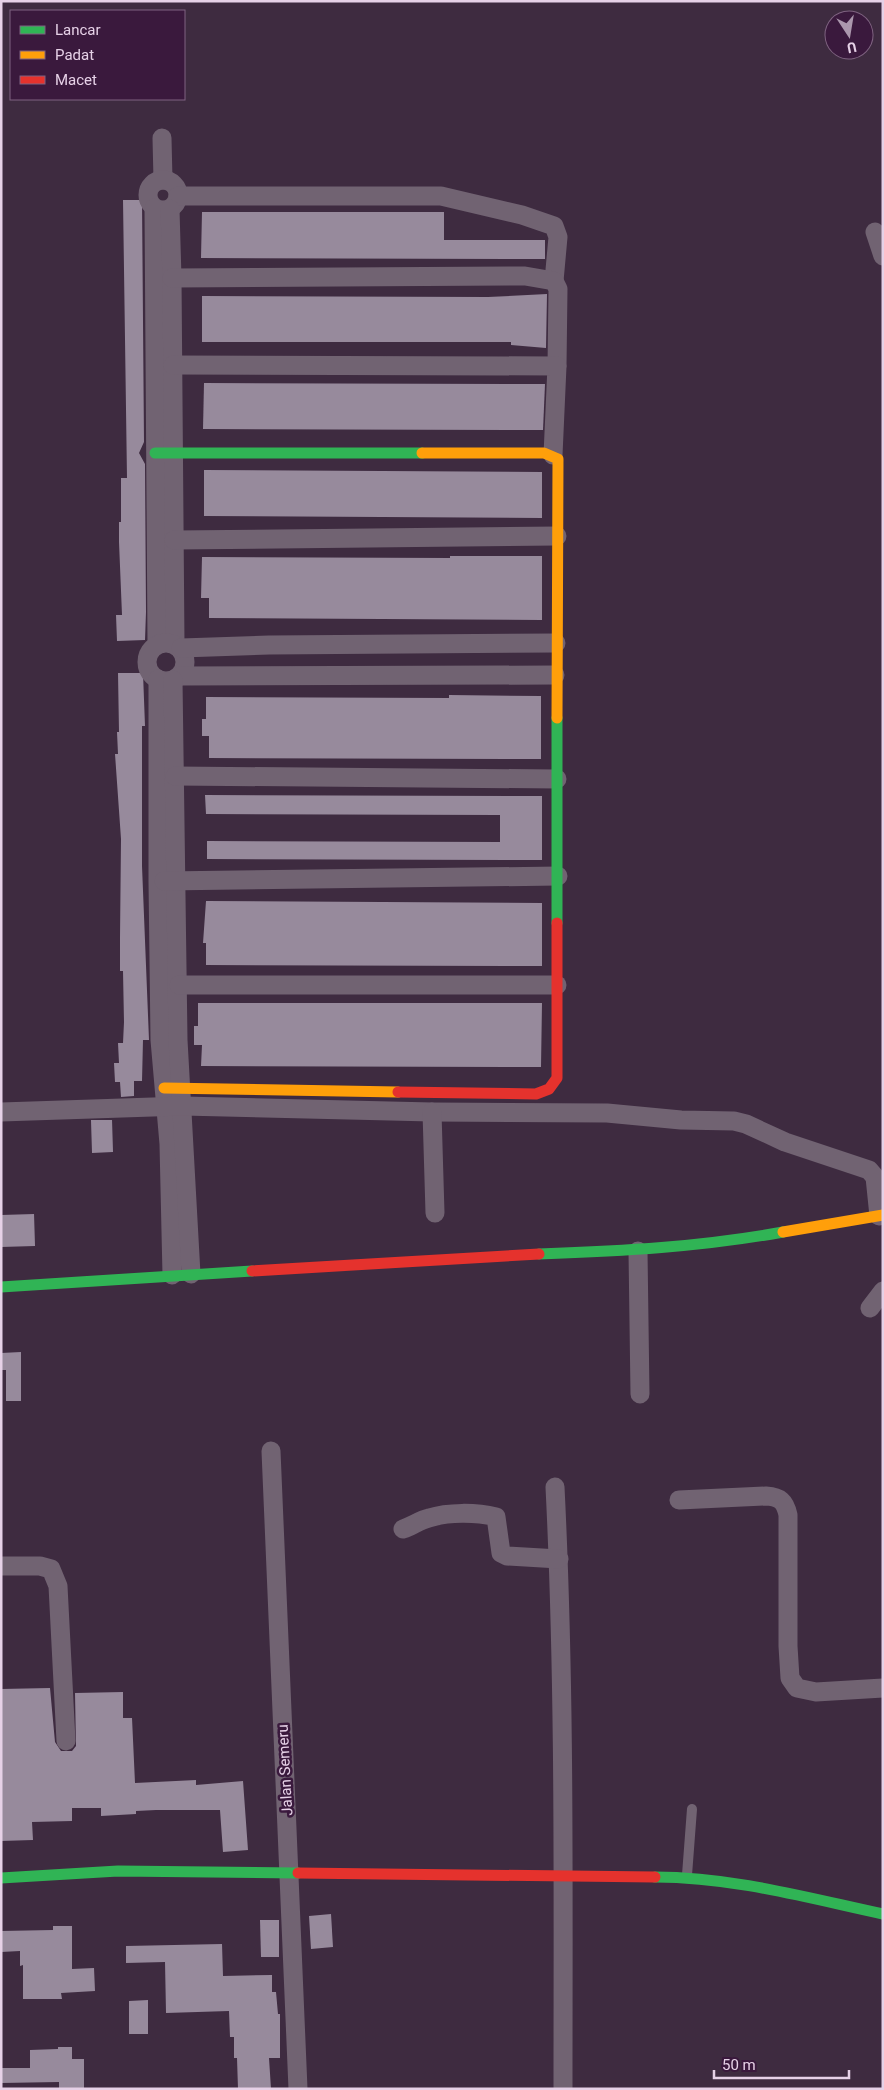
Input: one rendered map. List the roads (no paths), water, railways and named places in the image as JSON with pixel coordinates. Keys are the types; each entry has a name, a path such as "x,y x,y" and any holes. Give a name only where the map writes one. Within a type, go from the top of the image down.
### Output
{"street":[{"path":"162,138 164,180"},
{"path":"174,1097 160,1040 167,881 170,678 186,662 171,646 164,453 168,204 176,188 171,182 164,180 156,181 150,187 147,194 149,202 168,204 441,196 470,202 554,226 558,237 554,281 558,289 553,454"},
{"path":"168,204 172,278 173,364 164,453 174,540 171,646"},
{"path":"875,232 883,256"},
{"path":"172,278 525,276 554,281"},
{"path":"173,364 557,366"},
{"path":"1,1112 174,1097 323,1092 536,1094 549,1089 557,1078 558,876 555,675 558,459 553,454 164,453"},
{"path":"174,540 557,536"},
{"path":"555,675 170,678 151,674 147,666 147,658 150,650 171,646 556,643"},
{"path":"363,645 365,676"},
{"path":"170,678 175,776 167,881 179,985 174,1097 179,1222 172,1275"},
{"path":"175,776 557,779"},
{"path":"167,881 558,876"},
{"path":"179,985 557,985"},
{"path":"1,1287 490,1256 638,1251 726,1242 881,1216 875,1177 870,1170 785,1142 746,1124 734,1121 681,1120 607,1113 432,1112 174,1097"},
{"path":"432,1112 435,1213"},
{"path":"179,1222 191,1274"},
{"path":"638,1251 640,1394"},
{"path":"870,1308 883,1291"},
{"name":"Jalan Semeru","path":"271,1451 290,1863 298,2089"},
{"path":"555,1487 563,1866 563,2089"},
{"path":"679,1500 778,1497 785,1504 788,1515 788,1646 790,1678 798,1688 816,1692 883,1688"},
{"path":"403,1529 429,1518 453,1514 496,1516 501,1553 507,1556 558,1559"},
{"path":"1,1566 40,1566 51,1570 55,1576 58,1586 66,1741"},
{"path":"1,1878 290,1863 563,1866 687,1874 883,1914"}],"lane":[{"path":"687,1874 692,1809"}]}
